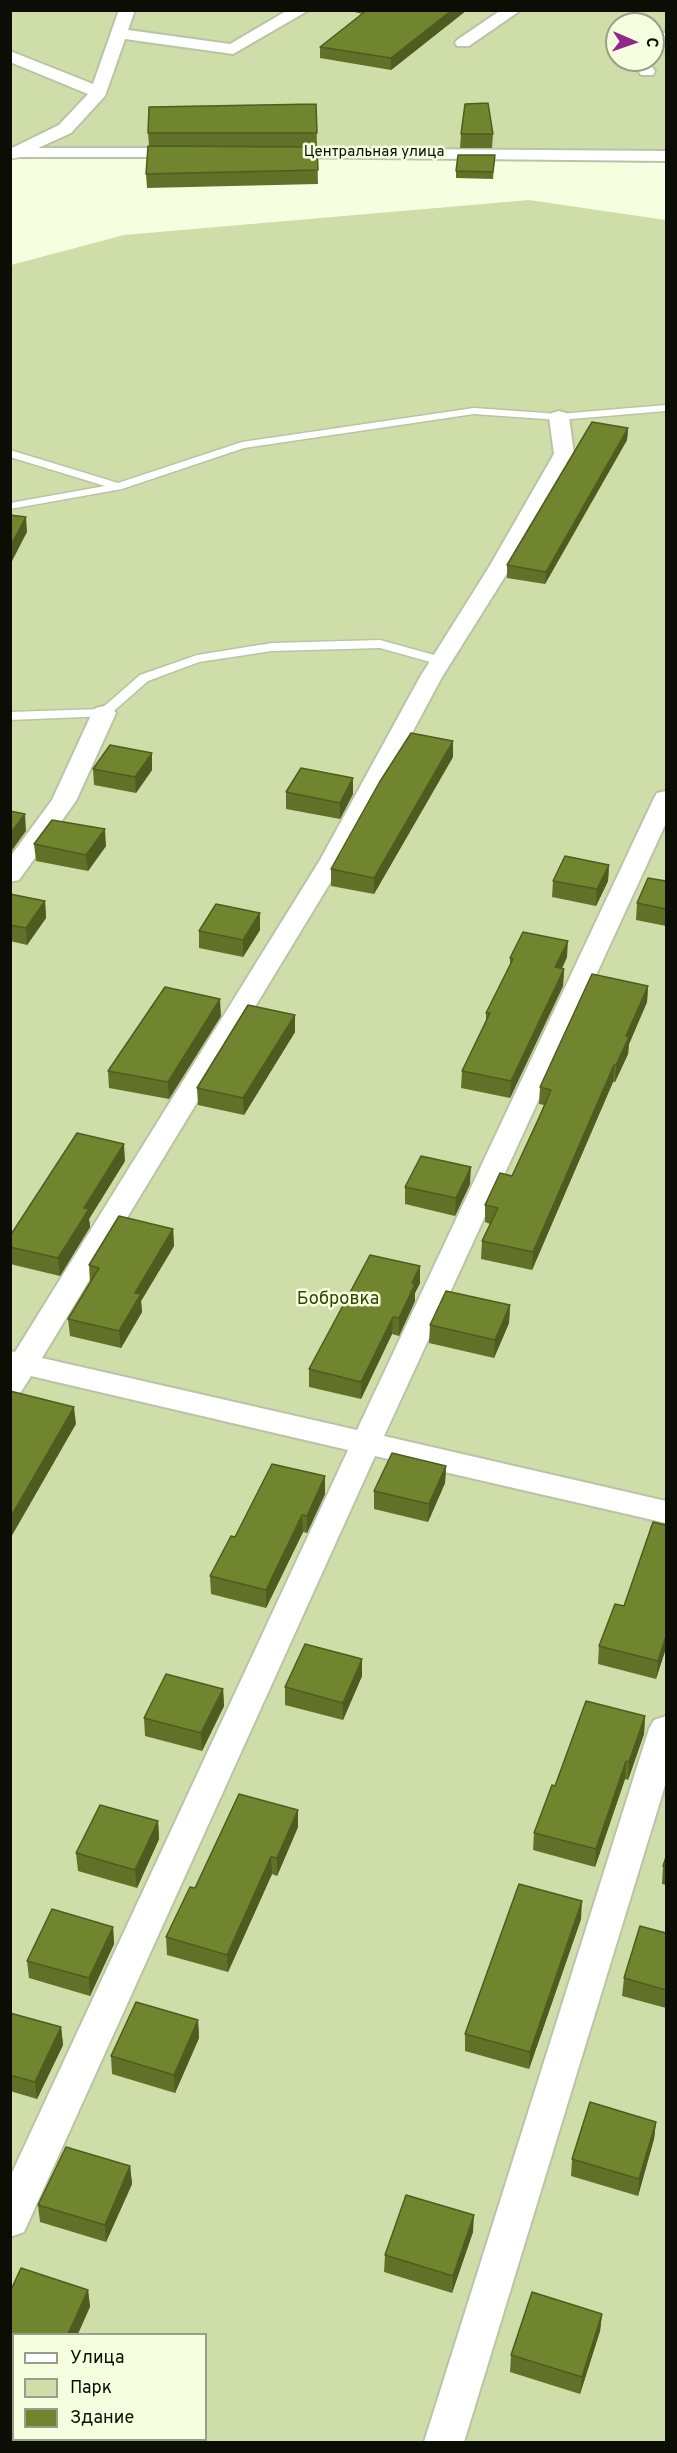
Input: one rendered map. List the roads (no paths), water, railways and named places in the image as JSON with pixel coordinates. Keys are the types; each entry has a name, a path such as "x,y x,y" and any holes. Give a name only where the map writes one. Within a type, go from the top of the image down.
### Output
{"street":[{"path":"12,153 65,129 99,92 117,33 127,10"},
{"path":"117,33 232,49 301,10"},
{"path":"463,43 513,10"},
{"path":"10,56 99,92"},
{"path":"12,153 202,153"},
{"name":"Центральная улица","path":"261,153 666,156"},
{"path":"559,417 564,454 500,567 441,661 332,860 15,1370 366,1443 666,1512"},
{"path":"10,875 64,801 104,713"},
{"path":"10,2220 366,1443 666,798"},
{"path":"444,2442 666,1729"}],"lane":[{"path":"10,507 118,487 242,445 474,411 559,417 666,408"},
{"path":"10,453 118,487"},
{"path":"10,716 104,713 144,678 197,659 262,648 380,644 441,661"}],"park label":[{"name":"Бобровка","path":"338,1300"}]}
